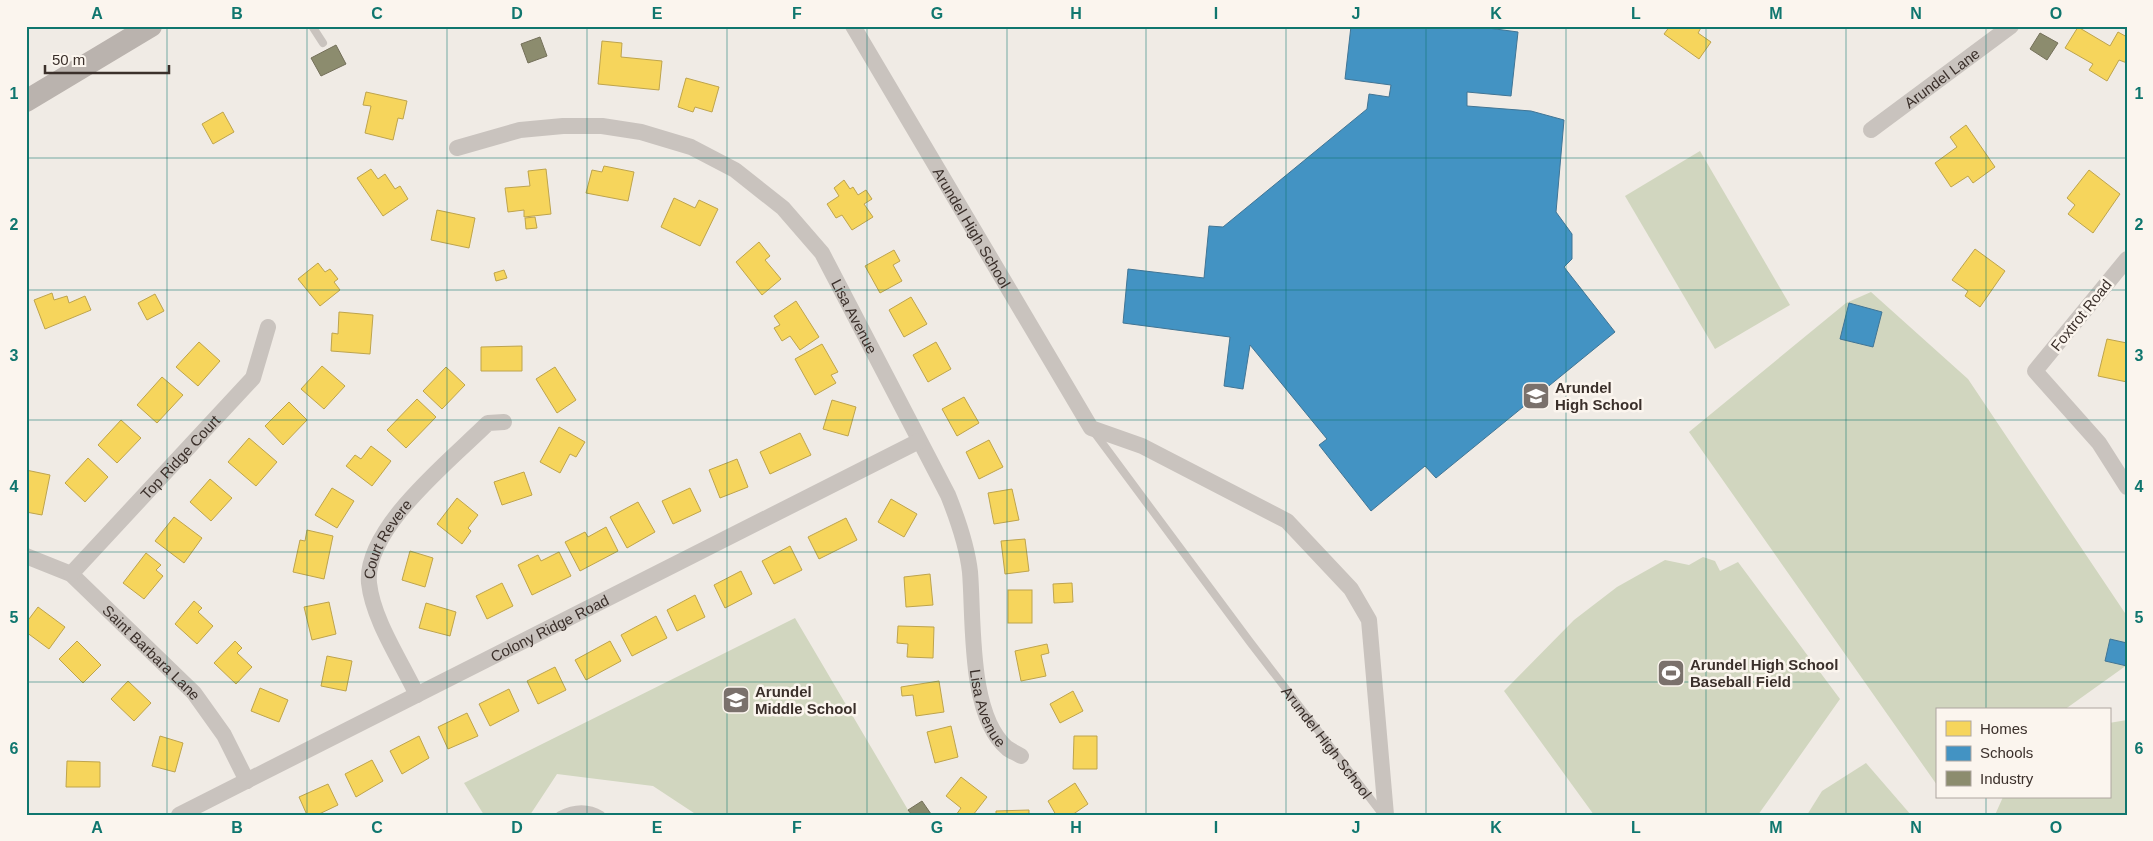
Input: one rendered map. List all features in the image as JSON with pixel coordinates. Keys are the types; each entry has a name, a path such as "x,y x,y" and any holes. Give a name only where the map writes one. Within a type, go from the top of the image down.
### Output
{"main road":[{"path":"26,101 151,26"}],"street":[{"name":"Arundel High School","path":"853,26 1092,428 1142,446 1287,521 1351,588 1369,620 1384,815"},
{"name":"Arundel Lane","path":"1870,130 2011,26"},
{"name":"Lisa Avenue","path":"457,148 520,130 563,126 602,126 641,132 691,147 735,170 782,208 822,253 948,495 962,532 970,570 974,656 985,712 991,728 1007,748 1020,756"},
{"name":"Foxtrot Road","path":"2127,259 2035,371 2099,443 2127,487"},
{"name":"Top Ridge Court","path":"70,574 253,378 268,327"},
{"name":"Court Revere","path":"417,694 376,613 369,582 373,553 389,524 415,494 488,423 504,422"},
{"name":"Colony Ridge Road","path":"179,815 919,441"},
{"name":"Saint Barbara Lane","path":"26,556 70,574 194,692 224,735 247,781"}],"lane":[{"path":"312,26 323,43"},
{"name":"Arundel High School","path":"1092,428 1250,642 1384,815"},
{"path":"560,815 575,808 595,811 601,815"}],"green space":[{"path":"1700,151 1790,305 1715,349 1625,196"},
{"path":"1871,292 1968,379 2127,616 2127,665 2067,708 1936,708 1936,784 1689,432 1846,303"},
{"name":"Arundel High School Baseball Field","path":"1703,557 1715,561 1720,571 1738,562 1840,699 1758,815 1594,815 1504,691 1574,620 1617,587 1665,560 1689,565"},
{"name":"Arundel Middle School","path":"795,618 911,815 697,815 653,786 557,774 530,815 484,815 464,783"},
{"path":"2127,720 2127,815 1995,815 2003,798 2110,798 2110,723"},
{"path":"1866,763 1911,815 1807,815 1822,791"}],"building: Homes":[{"path":"1670,26 1702,26 1698,33 1711,42 1699,59 1664,34"},
{"path":"2078,27 2110,46 2118,32 2127,37 2127,63 2119,60 2107,81 2089,70 2093,64 2065,48"},
{"path":"602,41 622,43 621,57 662,61 659,90 598,84"},
{"path":"686,78 719,87 712,112 695,107 693,112 678,107"},
{"path":"366,92 407,101 403,119 398,118 393,140 365,133 371,106 363,105"},
{"path":"223,112 234,132 213,144 202,124"},
{"path":"1966,125 1995,167 1973,183 1968,176 1951,187 1935,163 1957,147 1950,137"},
{"path":"604,166 634,172 628,201 586,193 592,170 602,172"},
{"path":"371,169 378,179 385,174 395,189 400,186 408,199 383,216 357,178"},
{"path":"546,169 551,214 524,217 524,210 508,212 505,188 530,186 528,171"},
{"path":"2089,170 2120,194 2093,233 2068,214 2075,205 2067,198"},
{"path":"844,180 850,189 853,187 858,195 866,190 872,199 864,204 873,217 852,230 842,215 836,218 827,204 839,196 834,188"},
{"path":"674,198 695,208 699,200 718,209 700,246 661,227"},
{"path":"437,210 475,218 469,248 431,240"},
{"path":"535,217 537,228 526,229 525,218"},
{"path":"759,242 770,256 765,260 781,279 762,295 736,262"},
{"path":"1975,249 2005,271 1980,307 1965,296 1968,291 1952,280"},
{"path":"894,250 900,261 893,265 902,281 880,293 865,266"},
{"path":"318,263 325,272 330,269 338,279 334,282 340,290 320,306 298,279"},
{"path":"504,270 507,278 496,281 494,273"},
{"path":"52,293 54,300 67,296 69,303 85,296 91,310 45,329 34,300"},
{"path":"155,294 164,311 147,320 138,303"},
{"path":"911,297 927,324 904,337 889,310"},
{"path":"796,301 819,337 800,350 790,336 782,341 774,328 780,325 774,316"},
{"path":"339,312 373,315 370,354 331,351 332,333 338,334"},
{"path":"2107,339 2127,343 2127,382 2098,376"},
{"path":"199,342 220,361 198,386 176,367"},
{"path":"936,342 951,369 928,382 913,355"},
{"path":"822,344 838,372 831,375 836,383 815,395 795,359"},
{"path":"522,346 522,371 481,371 481,347"},
{"path":"322,366 345,386 324,409 301,389"},
{"path":"446,367 465,385 442,409 423,391"},
{"path":"555,367 576,400 557,413 536,379"},
{"path":"162,377 183,395 157,423 137,405"},
{"path":"964,397 979,423 957,436 942,409"},
{"path":"417,399 436,417 406,448 387,430"},
{"path":"832,400 856,407 848,436 823,429"},
{"path":"289,402 307,420 283,445 265,426"},
{"path":"121,420 141,438 117,463 98,445"},
{"path":"559,427 585,442 576,457 570,454 560,473 540,462"},
{"path":"800,433 811,455 770,474 760,452"},
{"path":"249,438 277,462 256,486 228,462"},
{"path":"989,440 1003,467 979,479 966,452"},
{"path":"371,446 391,461 372,486 346,466 355,455 361,459"},
{"path":"88,458 108,477 85,502 65,483"},
{"path":"737,459 748,487 720,498 709,470"},
{"path":"26,470 50,475 42,515 26,512"},
{"path":"524,472 532,495 502,505 494,482"},
{"path":"210,479 232,498 211,521 190,502"},
{"path":"332,488 354,501 337,528 315,515"},
{"path":"690,488 701,511 673,524 662,501"},
{"path":"1012,489 1019,520 994,524 988,493"},
{"path":"457,498 478,515 468,528 471,531 462,544 437,524"},
{"path":"891,499 917,514 904,537 878,522"},
{"path":"638,502 655,532 627,548 610,517"},
{"path":"174,517 202,538 184,563 155,541"},
{"path":"846,518 857,540 819,559 808,537"},
{"path":"606,527 618,551 580,571 565,542 585,532 588,537"},
{"path":"307,530 333,536 324,579 293,572 300,540 305,541"},
{"path":"1025,539 1029,571 1005,574 1001,541"},
{"path":"790,546 802,570 774,584 762,561"},
{"path":"410,551 433,558 425,587 402,580"},
{"path":"559,552 571,576 532,595 518,565 538,555 541,561"},
{"path":"146,553 161,565 156,570 163,576 144,599 123,583"},
{"path":"741,571 752,594 725,608 714,585"},
{"path":"930,574 933,605 906,607 904,577"},
{"path":"502,583 513,606 487,619 476,596"},
{"path":"1072,583 1073,602 1054,603 1053,584"},
{"path":"1008,590 1032,590 1032,623 1008,623"},
{"path":"695,595 705,617 677,631 667,610"},
{"path":"194,601 202,608 198,612 213,626 197,644 175,624"},
{"path":"329,602 336,634 312,640 304,607"},
{"path":"426,603 456,612 450,636 419,628"},
{"path":"38,607 65,627 49,649 26,632 26,623"},
{"path":"656,616 667,638 632,656 621,635"},
{"path":"898,626 934,627 933,658 907,657 908,644 897,643"},
{"path":"77,641 101,665 83,683 59,659"},
{"path":"235,641 242,648 237,653 252,667 236,684 214,663"},
{"path":"610,641 621,661 586,680 575,660"},
{"path":"1047,644 1049,653 1041,655 1046,676 1021,681 1015,651"},
{"path":"327,656 352,661 346,691 321,686"},
{"path":"555,667 566,690 538,704 527,681"},
{"path":"128,681 151,703 134,721 111,699"},
{"path":"939,681 944,712 916,716 913,695 902,696 901,687"},
{"path":"260,688 288,700 279,722 251,711"},
{"path":"509,689 519,711 490,726 479,704"},
{"path":"1073,691 1083,711 1060,723 1050,704"},
{"path":"467,713 478,736 448,749 438,727"},
{"path":"951,726 958,757 935,763 927,732"},
{"path":"160,736 183,743 175,772 152,766"},
{"path":"419,736 429,758 402,774 390,751"},
{"path":"1074,736 1097,736 1097,769 1073,769"},
{"path":"372,760 383,781 356,797 345,774"},
{"path":"67,761 100,762 100,787 66,787"},
{"path":"961,777 987,797 973,815 956,815 961,808 946,796"},
{"path":"1075,783 1088,804 1072,815 1056,815 1048,801"},
{"path":"328,784 338,805 317,815 307,815 299,797"},
{"path":"1029,810 1029,815 996,815 996,811"}],"building: Schools":[{"name":"Arundel High School","path":"1351,26 1473,26 1518,32 1511,96 1467,92 1467,106 1531,111 1564,120 1556,212 1572,234 1572,259 1564,267 1615,332 1436,478 1425,466 1371,511 1319,445 1327,439 1250,345 1243,389 1224,386 1230,337 1123,323 1128,269 1204,278 1209,226 1223,227 1367,109 1369,94 1389,97 1391,85 1345,79"},
{"path":"1849,303 1882,312 1873,347 1840,339"},
{"path":"2110,639 2127,643 2127,666 2105,661"}],"building: Industry":[{"path":"2040,33 2058,43 2047,60 2030,49"},
{"path":"540,37 547,56 528,63 521,44"},
{"path":"336,45 346,64 321,76 311,58"},
{"path":"922,801 931,814 912,815 908,810"}],"place":[{"name":"Arundel High School","path":"1536,396"},
{"name":"Arundel High School Baseball Field","path":"1671,673"},
{"name":"Arundel Middle School","path":"736,700"}]}
